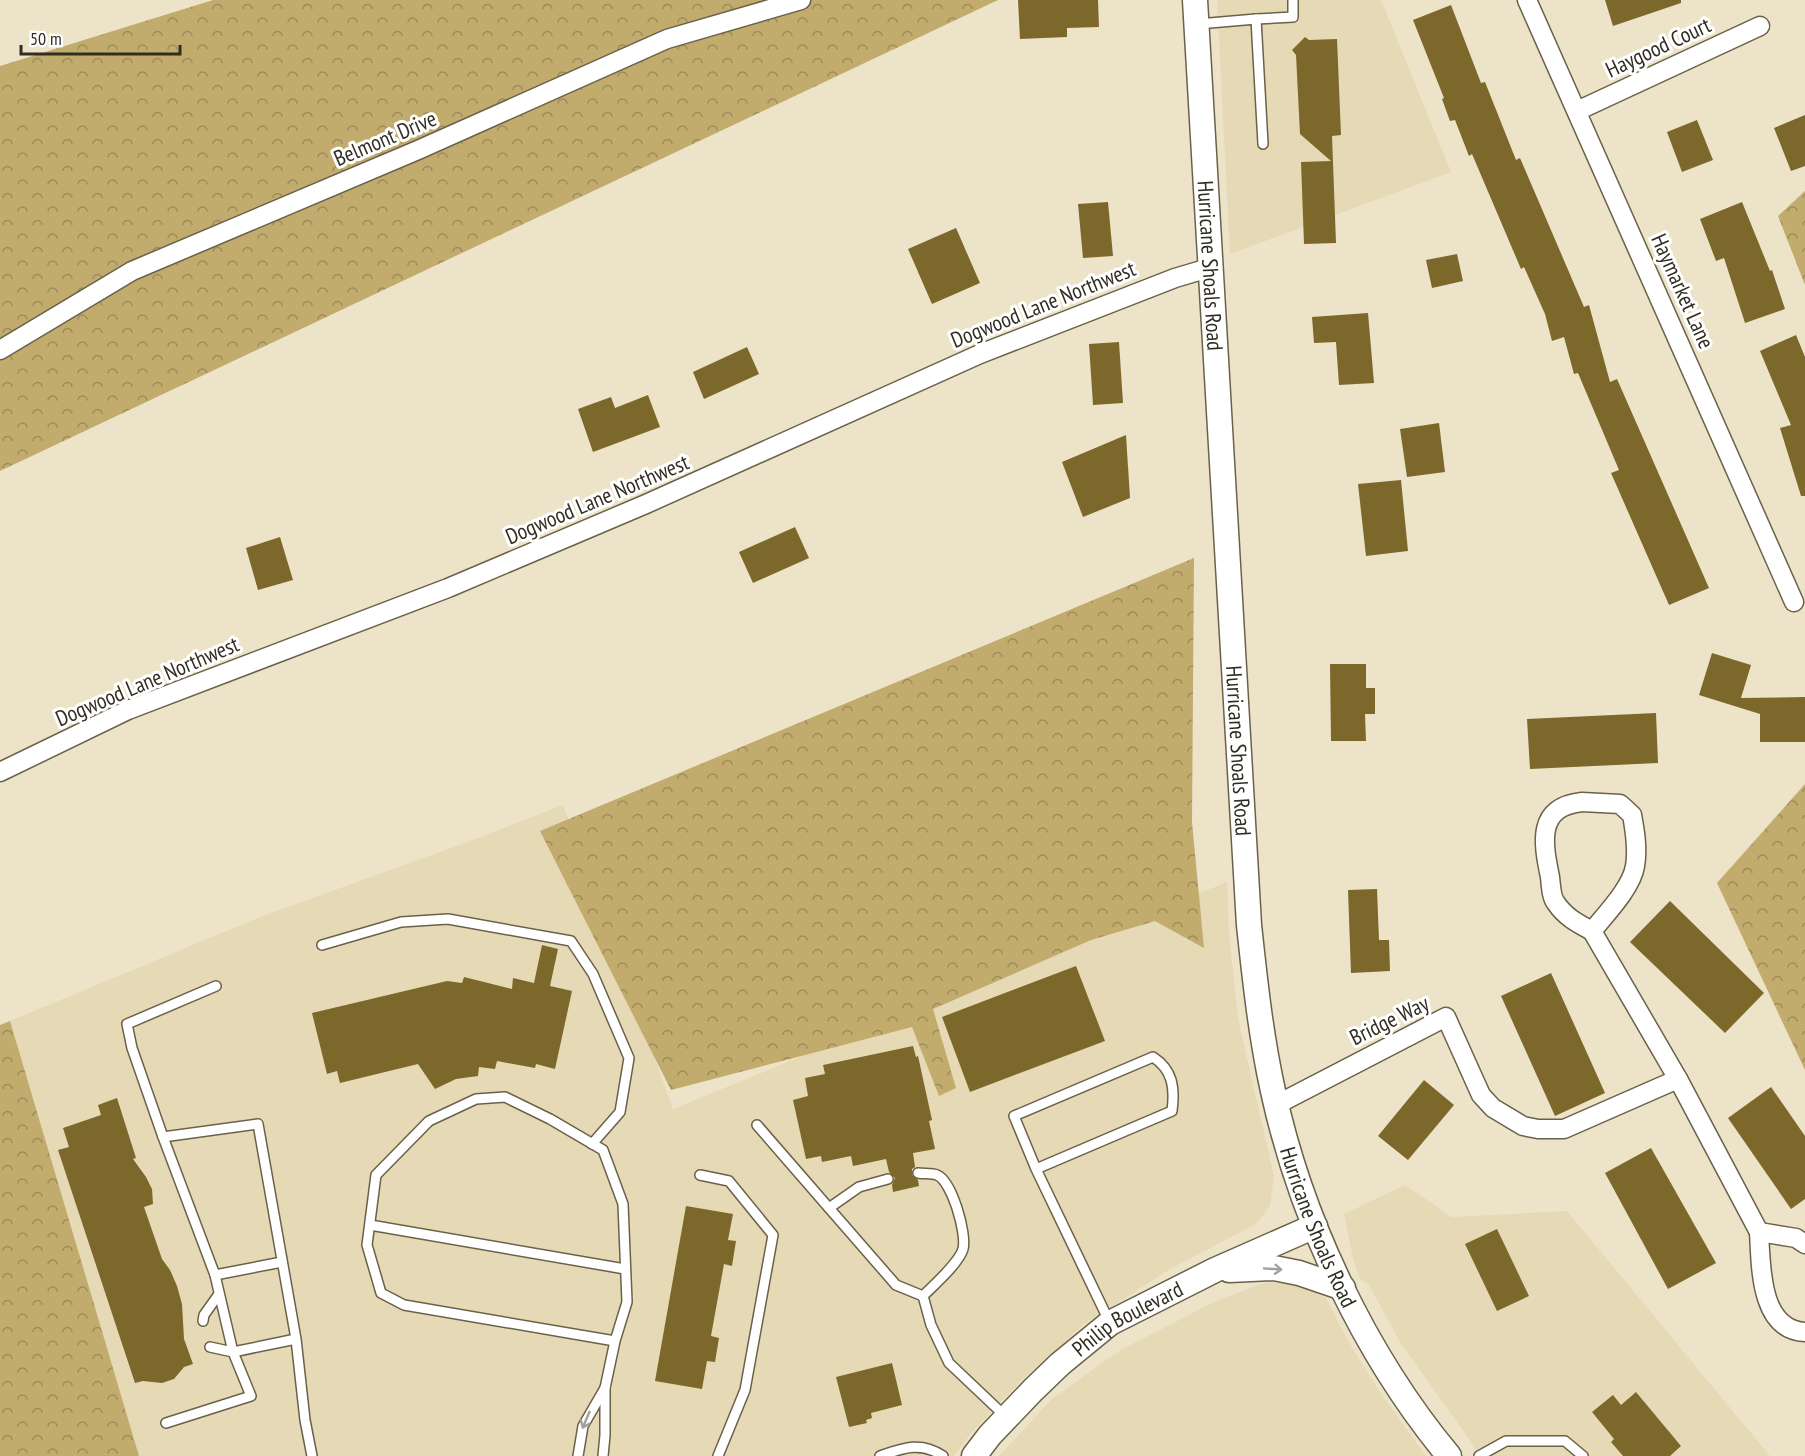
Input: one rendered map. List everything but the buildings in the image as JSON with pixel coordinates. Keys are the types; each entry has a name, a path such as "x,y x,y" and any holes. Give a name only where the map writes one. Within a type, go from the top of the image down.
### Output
{"street":[{"name":"Belmont Drive","path":"0,350 132,271 418,150 667,39 801,0"},
{"name":"Hurricane Shoals Road","path":"1196,0 1249,925 1261,1032 1276,1105 1290,1155 1315,1226 1342,1288 1380,1356 1411,1405 1449,1456"},
{"name":"Haymarket Lane","path":"1527,0 1794,602"},
{"name":"Haygood Court","path":"1577,111 1760,26"},
{"name":"Dogwood Lane Northwest","path":"0,772 128,710 448,588 602,523 980,354 1175,278 1212,267"},
{"path":"1592,932 1630,881 1635,867 1636,846 1632,814 1620,804 1590,802 1568,804 1555,813 1544,833 1543,845 1555,902 1572,920 1592,932 1678,1079 1759,1232 1763,1282 1768,1305 1786,1327 1805,1332"},
{"name":"Bridge Way","path":"1276,1105 1446,1017 1481,1095 1494,1108 1523,1126 1538,1129 1564,1129 1678,1079"},
{"name":"Philip Boulevard","path":"974,1456 1007,1418 1060,1364 1110,1323 1215,1270 1315,1226"},
{"path":"1759,1232 1796,1238 1805,1244"},
{"path":"1215,1270 1274,1268 1299,1273 1342,1288"}],"lane":[{"path":"1197,24 1293,17 1293,0"},
{"path":"1256,19 1263,144"},
{"path":"322,945 401,922 448,919 571,941 593,974 629,1058 620,1112 592,1144"},
{"path":"166,1423 251,1396 233,1352 215,1275 163,1137 132,1048 127,1024 216,986"},
{"path":"1036,1170 1172,1111 1174,1094 1172,1078 1161,1062 1153,1057 1014,1116 1036,1170 1110,1323"},
{"path":"603,1456 605,1388 615,1341 627,1302 623,1204 603,1150 550,1119 505,1097 476,1099 429,1121 376,1175 367,1245 381,1293 404,1305 615,1341"},
{"path":"163,1137 258,1124 296,1339 304,1420 312,1456"},
{"path":"758,1125 896,1285 923,1296"},
{"path":"918,1173 938,1175 948,1185 961,1221 963,1249 948,1271 923,1296"},
{"path":"700,1175 729,1181 773,1235 745,1390 718,1456"},
{"path":"828,1208 859,1187 888,1179"},
{"path":"370,1225 626,1269"},
{"path":"215,1275 282,1262"},
{"path":"203,1321 204,1315 219,1294"},
{"path":"923,1296 931,1325 949,1363 1007,1418"},
{"path":"210,1347 233,1352 296,1339"},
{"path":"578,1456 583,1426 605,1388"},
{"path":"1479,1456 1506,1441 1566,1441 1583,1456"},
{"path":"880,1456 905,1447 931,1448 943,1456"}],"shaded area":[{"path":"1217,0 1381,0 1451,172 1230,254"},
{"path":"563,805 673,1109 1227,882 1229,933 1238,1019 1274,1176 1270,1206 1256,1224 1170,1269 1083,1325 1022,1380 972,1432 954,1456 133,1456 10,1021 260,917"},
{"path":"1405,1185 1452,1217 1567,1211 1770,1456 1481,1456 1400,1342 1369,1285 1360,1279 1353,1258 1344,1214"},
{"path":"1294,1282 1326,1298 1350,1344 1379,1391 1426,1456 999,1456 1052,1399 1119,1351 1216,1301 1264,1283"}],"green space":[{"path":"213,0 998,0 0,471 0,66"},
{"path":"1805,191 1805,285 1778,216"},
{"path":"1194,558 1192,822 1204,948 1155,921 1091,940 933,1009 956,1088 939,1096 912,1027 671,1090 540,831"},
{"path":"1805,784 1805,1070 1717,883"},
{"path":"10,1021 139,1456 0,1456 0,1025"}]}
